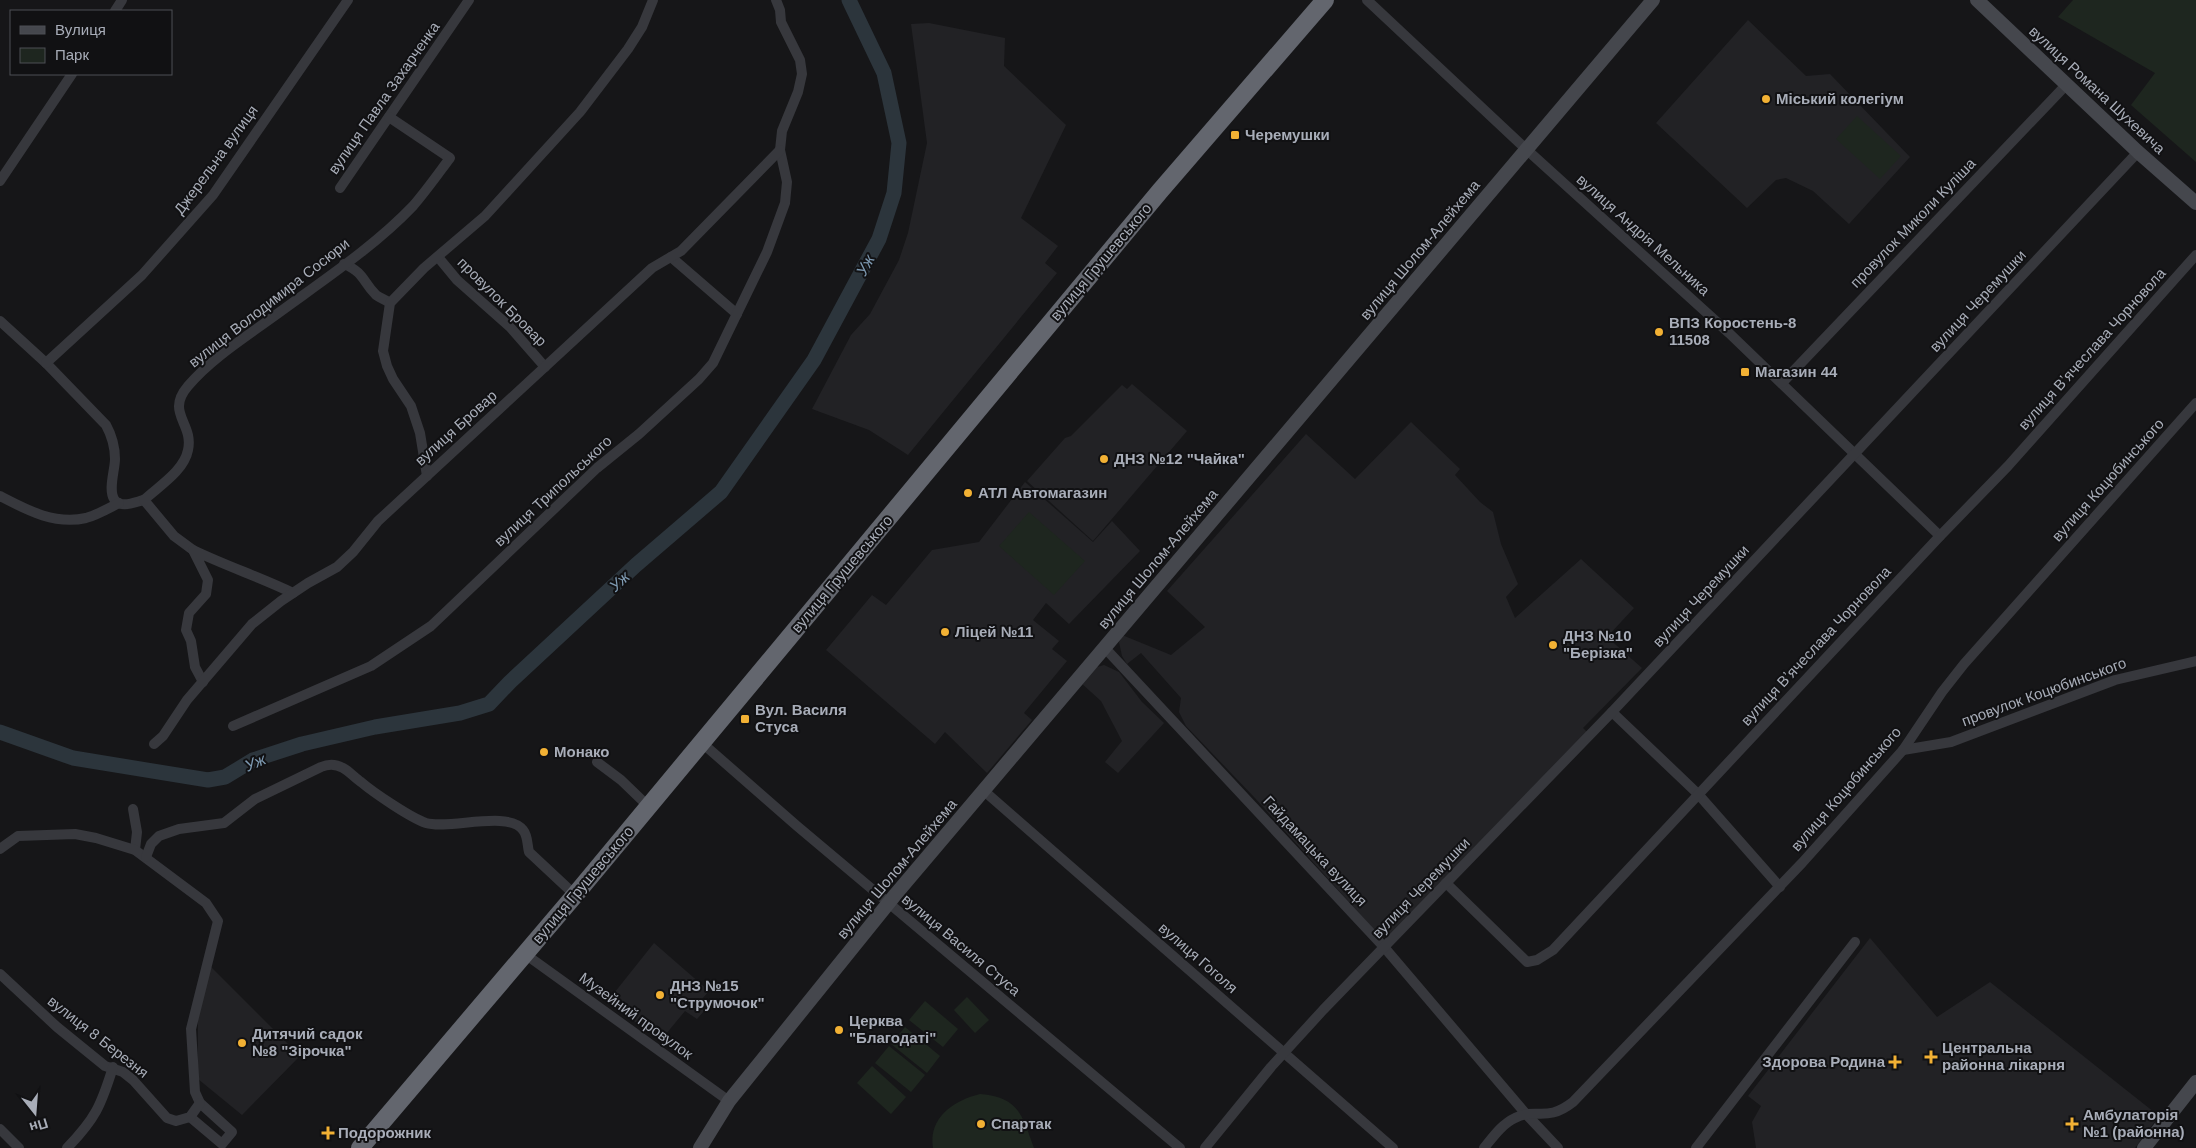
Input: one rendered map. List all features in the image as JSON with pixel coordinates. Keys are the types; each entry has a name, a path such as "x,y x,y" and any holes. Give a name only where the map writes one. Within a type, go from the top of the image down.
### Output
{"highway":[{"name":"вулиця Грушевського","path":"360,1148 575,895 1160,191 1324,0"}],"street":[{"name":"Джерельна вулиця","path":"46,363 142,275 213,195 348,0"},
{"name":"вулиця Павла Захарченка","path":"340,188 469,0"},
{"path":"427,476 420,434 411,406 393,379 383,351 390,303 424,268 485,216 580,112 628,49 642,27 654,0"},
{"path":"776,0 780,10 781,22 800,60 802,74 798,92 782,130 780,150"},
{"name":"вулиця Андрія Мельника","path":"1367,0 1526,149 1626,238 1782,383 1940,536"},
{"name":"вулиця Шолом-Алейхема","path":"700,1148 730,1101 888,903 1653,0"},
{"name":"вулиця Романа Шухевича","path":"1977,0 2138,152 2196,203"},
{"path":"0,181 71,75"},
{"name":"провулок Миколи Куліша","path":"1782,383 2067,84"},
{"name":"вулиця Володимира Сосюри","path":"144,500 176,472 188,450 190,439 178,408 181,395 189,385 217,359 344,264 407,211 450,158 389,118"},
{"name":"вулиця Бровар","path":"154,744 163,736 187,700 252,624 293,593 337,567 353,552 378,521 652,268 681,250 780,150"},
{"name":"вулиця Трипольського","path":"233,726 371,666 431,626 598,468 699,380 713,362 767,252 785,204 788,182 780,150"},
{"name":"вулиця Черемушки","path":"1205,1148 1284,1053 1612,712 2138,152"},
{"name":"вулиця Вʼячеслава Чорновола","path":"1446,883 1527,962 1537,960 1553,950 1940,536 2008,466 2196,255"},
{"name":"провулок Бровар","path":"438,257 457,280 510,327 545,367"},
{"path":"671,257 736,314"},
{"path":"344,264 355,269 377,296 390,303"},
{"path":"0,322 46,363 106,425 112,436 115,460 112,490 114,498 119,503"},
{"name":"вулиця Коцюбинського","path":"1484,1148 1508,1121 1526,1114 1553,1114 1573,1102 1780,887 1903,750 1942,692 1958,672 2196,403"},
{"path":"0,496 38,515 66,519 87,518 119,503 129,504 144,500 174,536 194,550 293,593"},
{"path":"194,550 208,580 206,594 190,613 186,630 195,667 202,682"},
{"name":"Гайдамацька вулиця","path":"1104,647 1384,947 1526,1114 1558,1148"},
{"name":"провулок Коцюбинського","path":"1903,750 1926,748 1951,742 2115,680 2196,661"},
{"path":"1612,712 1698,794 1780,887"},
{"name":"вулиця Василя Стуса","path":"702,742 888,903 1180,1148"},
{"path":"597,762 621,780 648,806"},
{"path":"146,858 151,844 160,836 179,829 224,823 255,799 321,767 331,765 343,768 361,783 425,822 446,824 502,821 518,826 524,832 529,852 575,895"},
{"name":"вулиця Гоголя","path":"983,790 1393,1148"},
{"path":"132,809 137,832 135,850"},
{"path":"0,848 18,836 75,834 96,838 135,850 206,902 218,921 191,1029 195,1092 200,1103 232,1132 220,1146 190,1117 200,1103"},
{"path":"1696,1148 1856,942"},
{"name":"Музейний провулок","path":"525,954 730,1101"},
{"name":"вулиця 8 Березня","path":"0,974 57,1027 105,1066 113,1067 133,1080 167,1118 176,1121 190,1117"},
{"path":"66,1148 94,1116 103,1100 113,1067"},
{"path":"2144,1148 2196,1082"},
{"path":"0,1129 19,1148"}],"shaded area":[{"name":"Міський колегіум","path":"1748,20 1806,76 1830,74 1910,157 1849,224 1813,191 1786,178 1776,180 1747,208 1656,123"},
{"path":"929,23 1005,38 1004,66 1066,125 1021,218 1058,246 1045,263 1057,273 908,455 869,430 812,409 851,335 870,314 899,260 908,233 927,143 911,24"},
{"name":"ДНЗ №12 \"Чайка\"","path":"1132,384 1187,431 1093,541 1027,481 1065,438 1071,436 1122,385 1127,389"},
{"path":"1411,422 1460,469 1455,475 1480,502 1493,512 1501,544 1518,584 1506,597 1515,618 1581,559 1634,608 1607,637 1642,668 1583,728 1587,732 1388,936 1384,937 1379,935 1254,797 1186,726 1179,712 1181,698 1141,653 1127,664 1122,656 1119,642 1122,635 1171,655 1205,627 1167,591 1306,434 1355,479"},
{"name":"Ліцей №11","path":"1025,482 1093,542 1112,521 1140,551 1069,624 1046,603 1033,620 1059,641 1052,649 1067,661 1024,713 1032,720 987,773 945,732 935,744 826,650 872,595 886,605 932,550 979,542"},
{"path":"1104,665 1119,672 1142,702 1164,723 1118,773 1105,762 1122,741 1101,701 1080,682 1097,667"},
{"name":"Центральна районна лікарня","path":"1870,938 1937,1017 1990,982 2159,1116 2135,1148 1756,1148 1752,1122 1761,1106 1748,1096"},
{"name":"ДНЗ №15 \"Струмочок\"","path":"654,943 709,991 702,999 711,1003 697,1019 685,1011 661,1040 607,1002"},
{"name":"Дитячий садок №8 \"Зірочка\"","path":"211,967 300,1056 242,1115 198,1079 198,1014"}],"green space":[{"path":"2073,0 2196,0 2196,162 2131,105 2155,73 2058,17"},
{"path":"1857,116 1901,156 1880,179 1836,139"},
{"path":"1029,512 1085,561 1054,595 999,546"},
{"path":"967,997 989,1020 975,1033 954,1010"},
{"path":"925,1001 958,1029 943,1047 909,1020"},
{"path":"905,1027 940,1056 927,1073 891,1044"},
{"path":"889,1046 925,1075 911,1092 875,1063"},
{"path":"872,1066 906,1097 891,1114 857,1083"},
{"name":"Спартак","path":"980,1094 1003,1099 1017,1110 1022,1117 1034,1148 933,1148 935,1127 945,1112 961,1101"}],"waterway":[{"name":"Уж","path":"0,732 73,758 208,780 225,777 253,760 302,744 375,727 460,713 489,704 510,682 636,565 721,492 814,360 879,239 894,193 899,143 884,73 849,0"}],"place":[{"name":"Міський колегіум","path":"1766,99"},
{"name":"Черемушки","path":"1235,135"},
{"name":"ВПЗ Коростень-8 11508","path":"1659,332"},
{"name":"Магазин 44","path":"1745,372"},
{"name":"ДНЗ №12 \"Чайка\"","path":"1104,459"},
{"name":"АТЛ Автомагазин","path":"968,493"},
{"name":"Ліцей №11","path":"945,632"},
{"name":"ДНЗ №10 \"Берізка\"","path":"1553,645"},
{"name":"Вул. Василя Стуса","path":"745,719"},
{"name":"Монако","path":"544,752"},
{"name":"ДНЗ №15 \"Струмочок\"","path":"660,995"},
{"name":"Церква \"Благодаті\"","path":"839,1030"},
{"name":"Дитячий садок №8 \"Зірочка\"","path":"242,1043"},
{"name":"Центральна районна лікарня","path":"1931,1057"},
{"name":"Здорова Родина","path":"1895,1062"},
{"name":"Спартак","path":"981,1124"},
{"name":"Амбулаторія №1 (районна)","path":"2072,1124"},
{"name":"Подорожник","path":"328,1133"}]}
